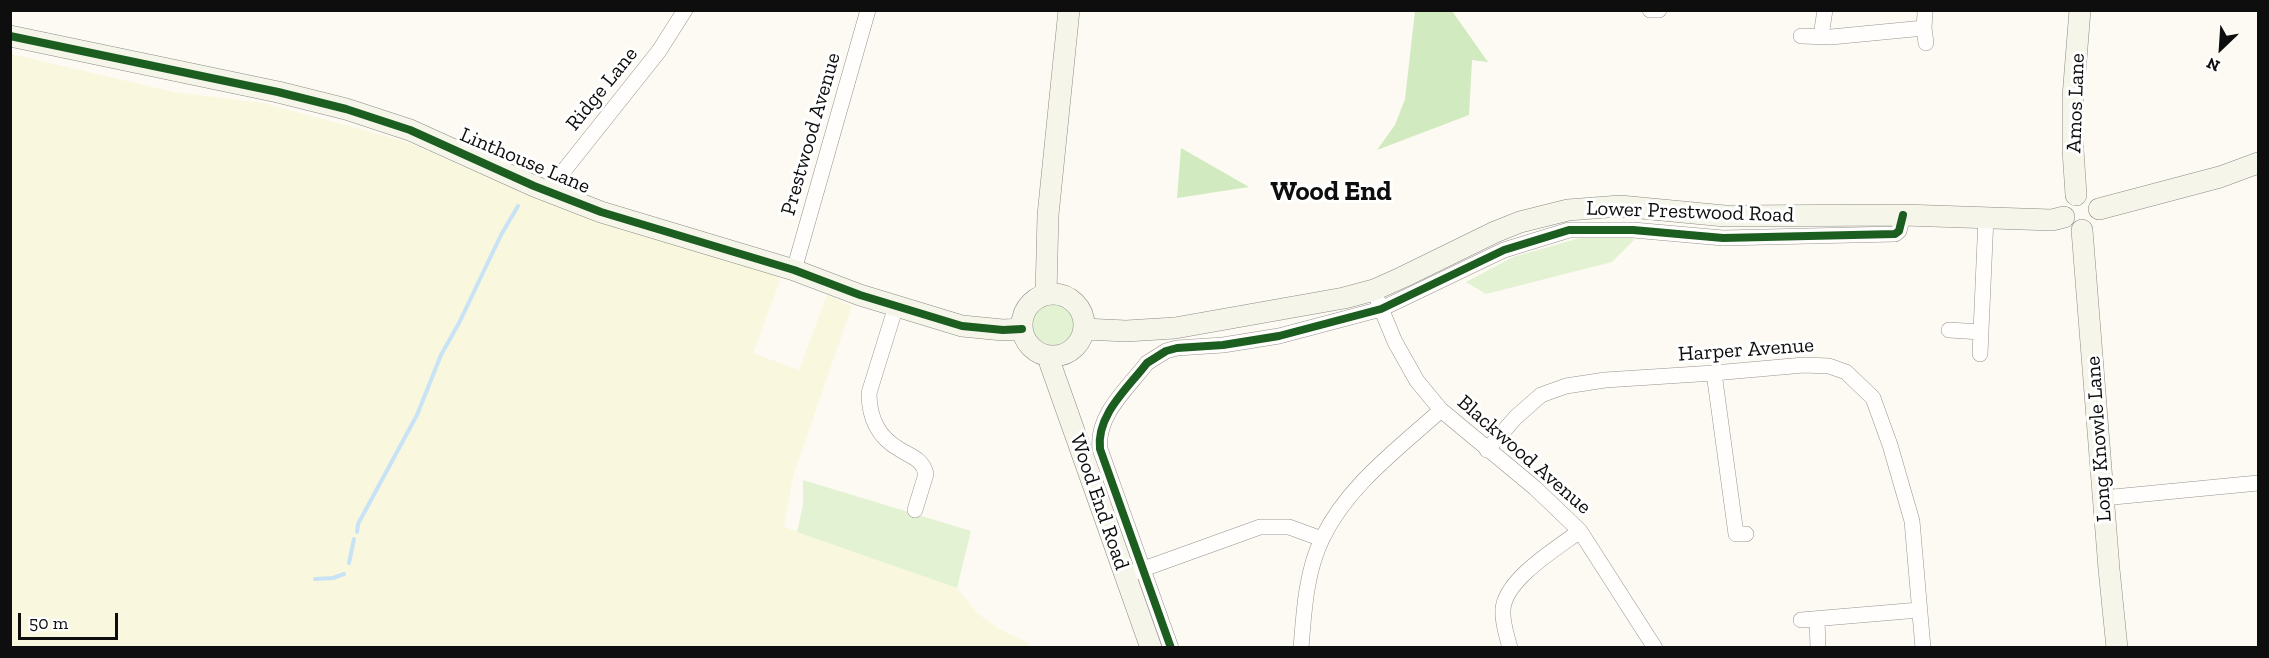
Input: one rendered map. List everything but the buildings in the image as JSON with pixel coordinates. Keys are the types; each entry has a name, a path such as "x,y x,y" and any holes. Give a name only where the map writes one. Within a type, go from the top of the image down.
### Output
{"street":[{"name":"Ridge Lane","path":"552,194 566,168 660,51 685,10"},
{"name":"Prestwood Avenue","path":"794,270 867,10"},
{"path":"1046,294 1048,215 1069,10"},
{"path":"1650,10 1659,10"},
{"path":"1821,36 1825,10"},
{"name":"Amos Lane","path":"2076,195 2073,97 2080,10"},
{"path":"1802,36 1831,37 1925,28"},
{"name":"Linthouse Lane","path":"10,36 278,92 346,109 410,130 552,194 611,216 794,270 896,306 962,326 1003,330 1022,329"},
{"path":"2099,209 2220,177 2259,164"},
{"path":"2076,195 2090,197 2099,209 2096,222 2090,228 2082,230 2071,227 2064,217 2067,202 2076,195"},
{"name":"Lower Prestwood Road","path":"1084,329 1126,331 1183,327 1334,300 1377,299 1495,232 1520,222 1568,210 1620,206 1725,216 1903,215 2052,220 2064,217"},
{"path":"1980,354 1986,217"},
{"name":"Long Knowle Lane","path":"2082,230 2117,648"},
{"path":"1046,294 1058,294 1073,301 1083,316 1084,329 1079,342 1074,348 1060,355 1051,356 1037,351 1030,344 1022,329 1026,309 1032,302 1046,294"},
{"path":"1171,648 1134,572 1100,449 1098,436 1108,413 1148,363 1166,351 1279,336 1377,299"},
{"name":"Blackwood Avenue","path":"1377,299 1405,362 1417,381 1441,410 1535,488 1580,531 1655,648"},
{"path":"896,306 869,393 869,402 875,426 881,434 896,448 920,461 925,468 926,474 915,510"},
{"path":"1949,330 1981,332"},
{"name":"Wood End Road","path":"1051,356 1050,363 1134,572 1151,648"},
{"name":"Harper Avenue","path":"1487,450 1516,417 1541,395 1566,386 1605,380 1804,365 1829,366 1846,372 1873,398 1890,445 1911,521 1923,648"},
{"path":"1714,373 1736,534 1746,534"},
{"path":"1301,648 1309,577 1322,539 1360,485 1441,410"},
{"path":"2103,498 2259,483"},
{"path":"1134,572 1260,527 1288,527 1322,539"},
{"path":"1510,648 1503,609 1509,591 1527,572 1580,531"},
{"path":"1818,648 1809,619 1919,610"}],"green space":[{"path":"1415,11 1452,11 1488,62 1472,60 1469,115 1377,150 1395,125 1405,99"},
{"path":"11,54 174,92 263,103 404,141 537,198 781,278 753,353 799,370 827,295 852,306 793,476 784,527 957,588 977,613 999,629 1027,642 1031,647 11,648"},
{"path":"1181,148 1249,187 1177,198"},
{"path":"1630,236 1634,240 1612,262 1486,294 1466,282 1513,257 1580,238"},
{"path":"1053,300 1070,307 1077,324 1070,341 1053,348 1036,341 1029,324 1036,307"},
{"path":"803,480 971,531 957,588 797,532 803,505"}],"waterway":[{"path":"357,532 358,524 417,415 441,355 518,206"},
{"path":"349,563 354,539"},
{"path":"315,579 333,578 344,574"}],"cycle path":[{"path":"10,36 278,92 346,109 410,130 534,186 601,212 794,270 860,295 962,326 1003,330 1022,329"},
{"path":"1171,648 1100,449 1100,437 1108,413 1147,363 1166,351 1279,336 1381,309 1504,250 1569,230 1633,230 1723,238 1895,234 1899,231 1903,215"}],"district":[{"name":"Wood End","path":"1331,192"}]}
